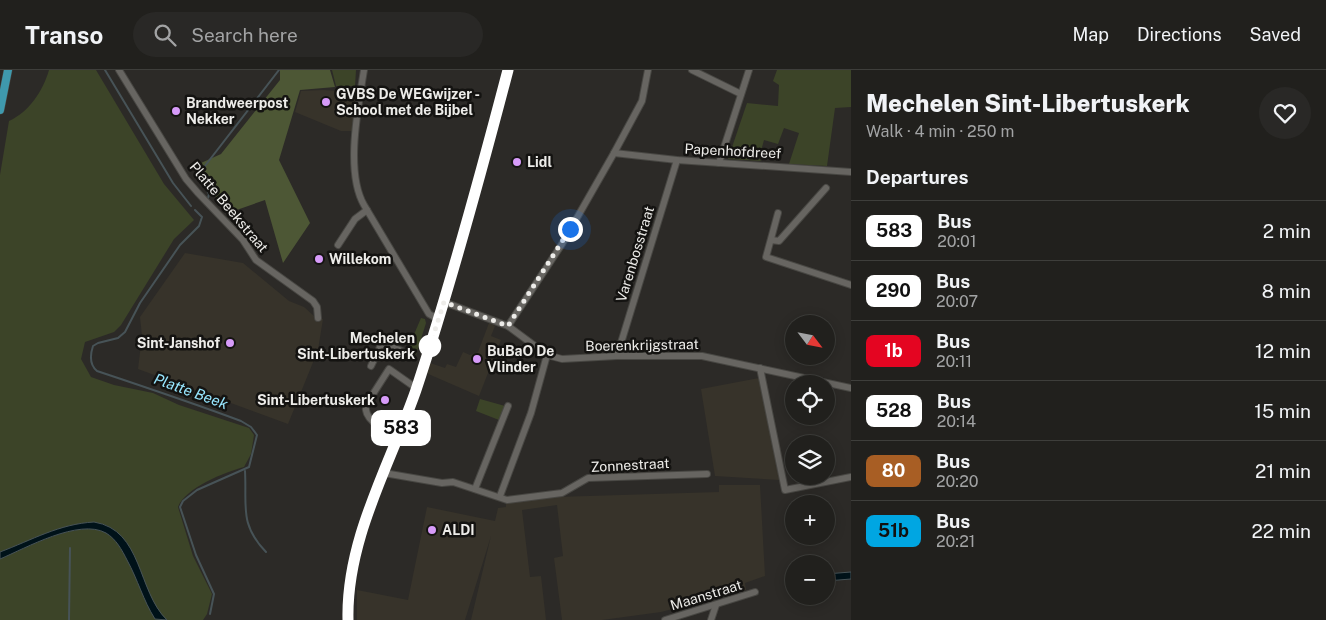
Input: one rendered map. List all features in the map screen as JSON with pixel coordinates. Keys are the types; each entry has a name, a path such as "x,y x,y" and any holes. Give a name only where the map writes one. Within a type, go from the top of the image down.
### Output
{"main road":[{"path":"0,110 8,70"},
{"path":"348,620 350,575 358,543 416,388 444,302 508,70"}],"street":[{"name":"Platte Beekstraat","path":"119,70 186,179 243,240 256,260 313,301 317,307 318,318"},
{"path":"364,70 355,150 356,189 366,210 430,314 438,319"},
{"path":"508,326 562,244 642,101 648,70"},
{"path":"692,70 741,94"},
{"path":"719,163 749,70"},
{"name":"Papenhofdreef","path":"614,152 677,160 851,172"},
{"name":"Varenbosstraat","path":"616,356 677,160"},
{"path":"771,240 779,241 826,188"},
{"path":"338,245 355,218 366,210"},
{"path":"778,213 766,257 851,285"},
{"name":"Boerenkrijgstraat","path":"444,302 508,326 547,355 562,359 616,356 702,356 851,388"},
{"path":"371,366 382,343 404,352"},
{"path":"500,496 531,413 547,355"},
{"path":"760,368 785,490 851,477"},
{"path":"398,437 368,418 365,411 366,404 389,369 416,388"},
{"path":"475,489 508,406"},
{"name":"Zonnestraat","path":"384,473 442,483 453,482 500,496 507,500 562,493 588,478 707,474"},
{"name":"Maanstraat","path":"665,620 756,592"},
{"path":"711,620 716,605"}],"shaded area":[{"name":"GVBS De WEGwijzer - School met de Bijbel","path":"301,91 355,92 353,131 341,131 295,112"},
{"name":"Sint-Janshof","path":"185,253 243,263 289,301 304,307 314,316 323,319 318,350 288,424 138,369 142,336 140,317"},
{"name":"BuBaO De Vlinder","path":"489,323 495,326 491,336 501,340 479,396 426,373 430,363 445,368 447,364 456,367 463,352 470,355 478,352"},
{"path":"759,378 780,480 715,476 701,389"},
{"path":"719,485 760,485 765,576 745,583 746,590 661,612 602,620 562,620 554,558 563,556 557,505 522,510 530,577 541,576 546,620 471,620 491,536 465,620 357,620 357,590 408,600 427,507 495,521 498,508 506,507 506,503 556,497 719,492"},
{"path":"94,522 110,527 122,537 131,549 157,608 167,620 155,619 123,552 110,535 106,533 95,529 67,532 38,542 0,559 0,552 46,533 81,523"},
{"path":"851,572 851,579 835,580 835,573"}],"green space":[{"path":"49,70 96,70 164,184 194,220 174,239 121,325 114,332 85,342 81,359 91,377 114,385 153,393 179,405 249,428 254,435 251,454 244,467 197,487 182,500 178,507 193,556 212,594 207,614 203,620 0,620 0,175 9,121 23,112 34,100 43,86"},
{"path":"280,70 330,70 335,87 300,90 279,160 310,223 283,263 265,200 228,213 192,167 221,154 280,80"},
{"path":"332,70 356,70 355,86 336,86"},
{"path":"777,70 851,70 851,107 835,108 827,166 789,164 799,133 784,128 778,144 764,140 759,158 761,161 728,159 747,103 778,106 779,85 773,81"},
{"path":"421,318 425,319 426,323 416,355 407,351"},
{"path":"480,399 505,406 499,420 476,411"}],"waterway":[{"name":"Platte Beek","path":"105,70 173,183 191,206"},
{"path":"208,198 209,194 199,177 201,171 279,70"},
{"name":"Platte Beek","path":"195,210 202,217 199,226 180,245 140,303 125,332 118,338 93,346 91,356 93,366 97,371 241,421 251,427 257,435 249,467 197,490 183,501 180,507 196,555 214,594 210,614"},
{"path":"245,471 245,505 248,523 257,542 266,552"},
{"path":"69,620 70,548"}],"bus line":[{"name":"583","path":"348,620 350,575 358,543 413,398 444,302 508,70"}],"place":[{"name":"GVBS De WEGwijzer - School met de Bijbel","path":"326,102"},
{"name":"Brandweerpost Nekker","path":"176,111"},
{"name":"Lidl","path":"517,162"},
{"name":"Willekom","path":"319,259"},
{"name":"Sint-Janshof","path":"230,343"},
{"name":"Mechelen Sint-Libertuskerk","path":"430,346"},
{"name":"BuBaO De Vlinder","path":"477,359"},
{"name":"Sint-Libertuskerk","path":"385,400"},
{"name":"ALDI","path":"432,530"}],"route":[{"path":"430,346 444,302 508,326 570,229"}]}
